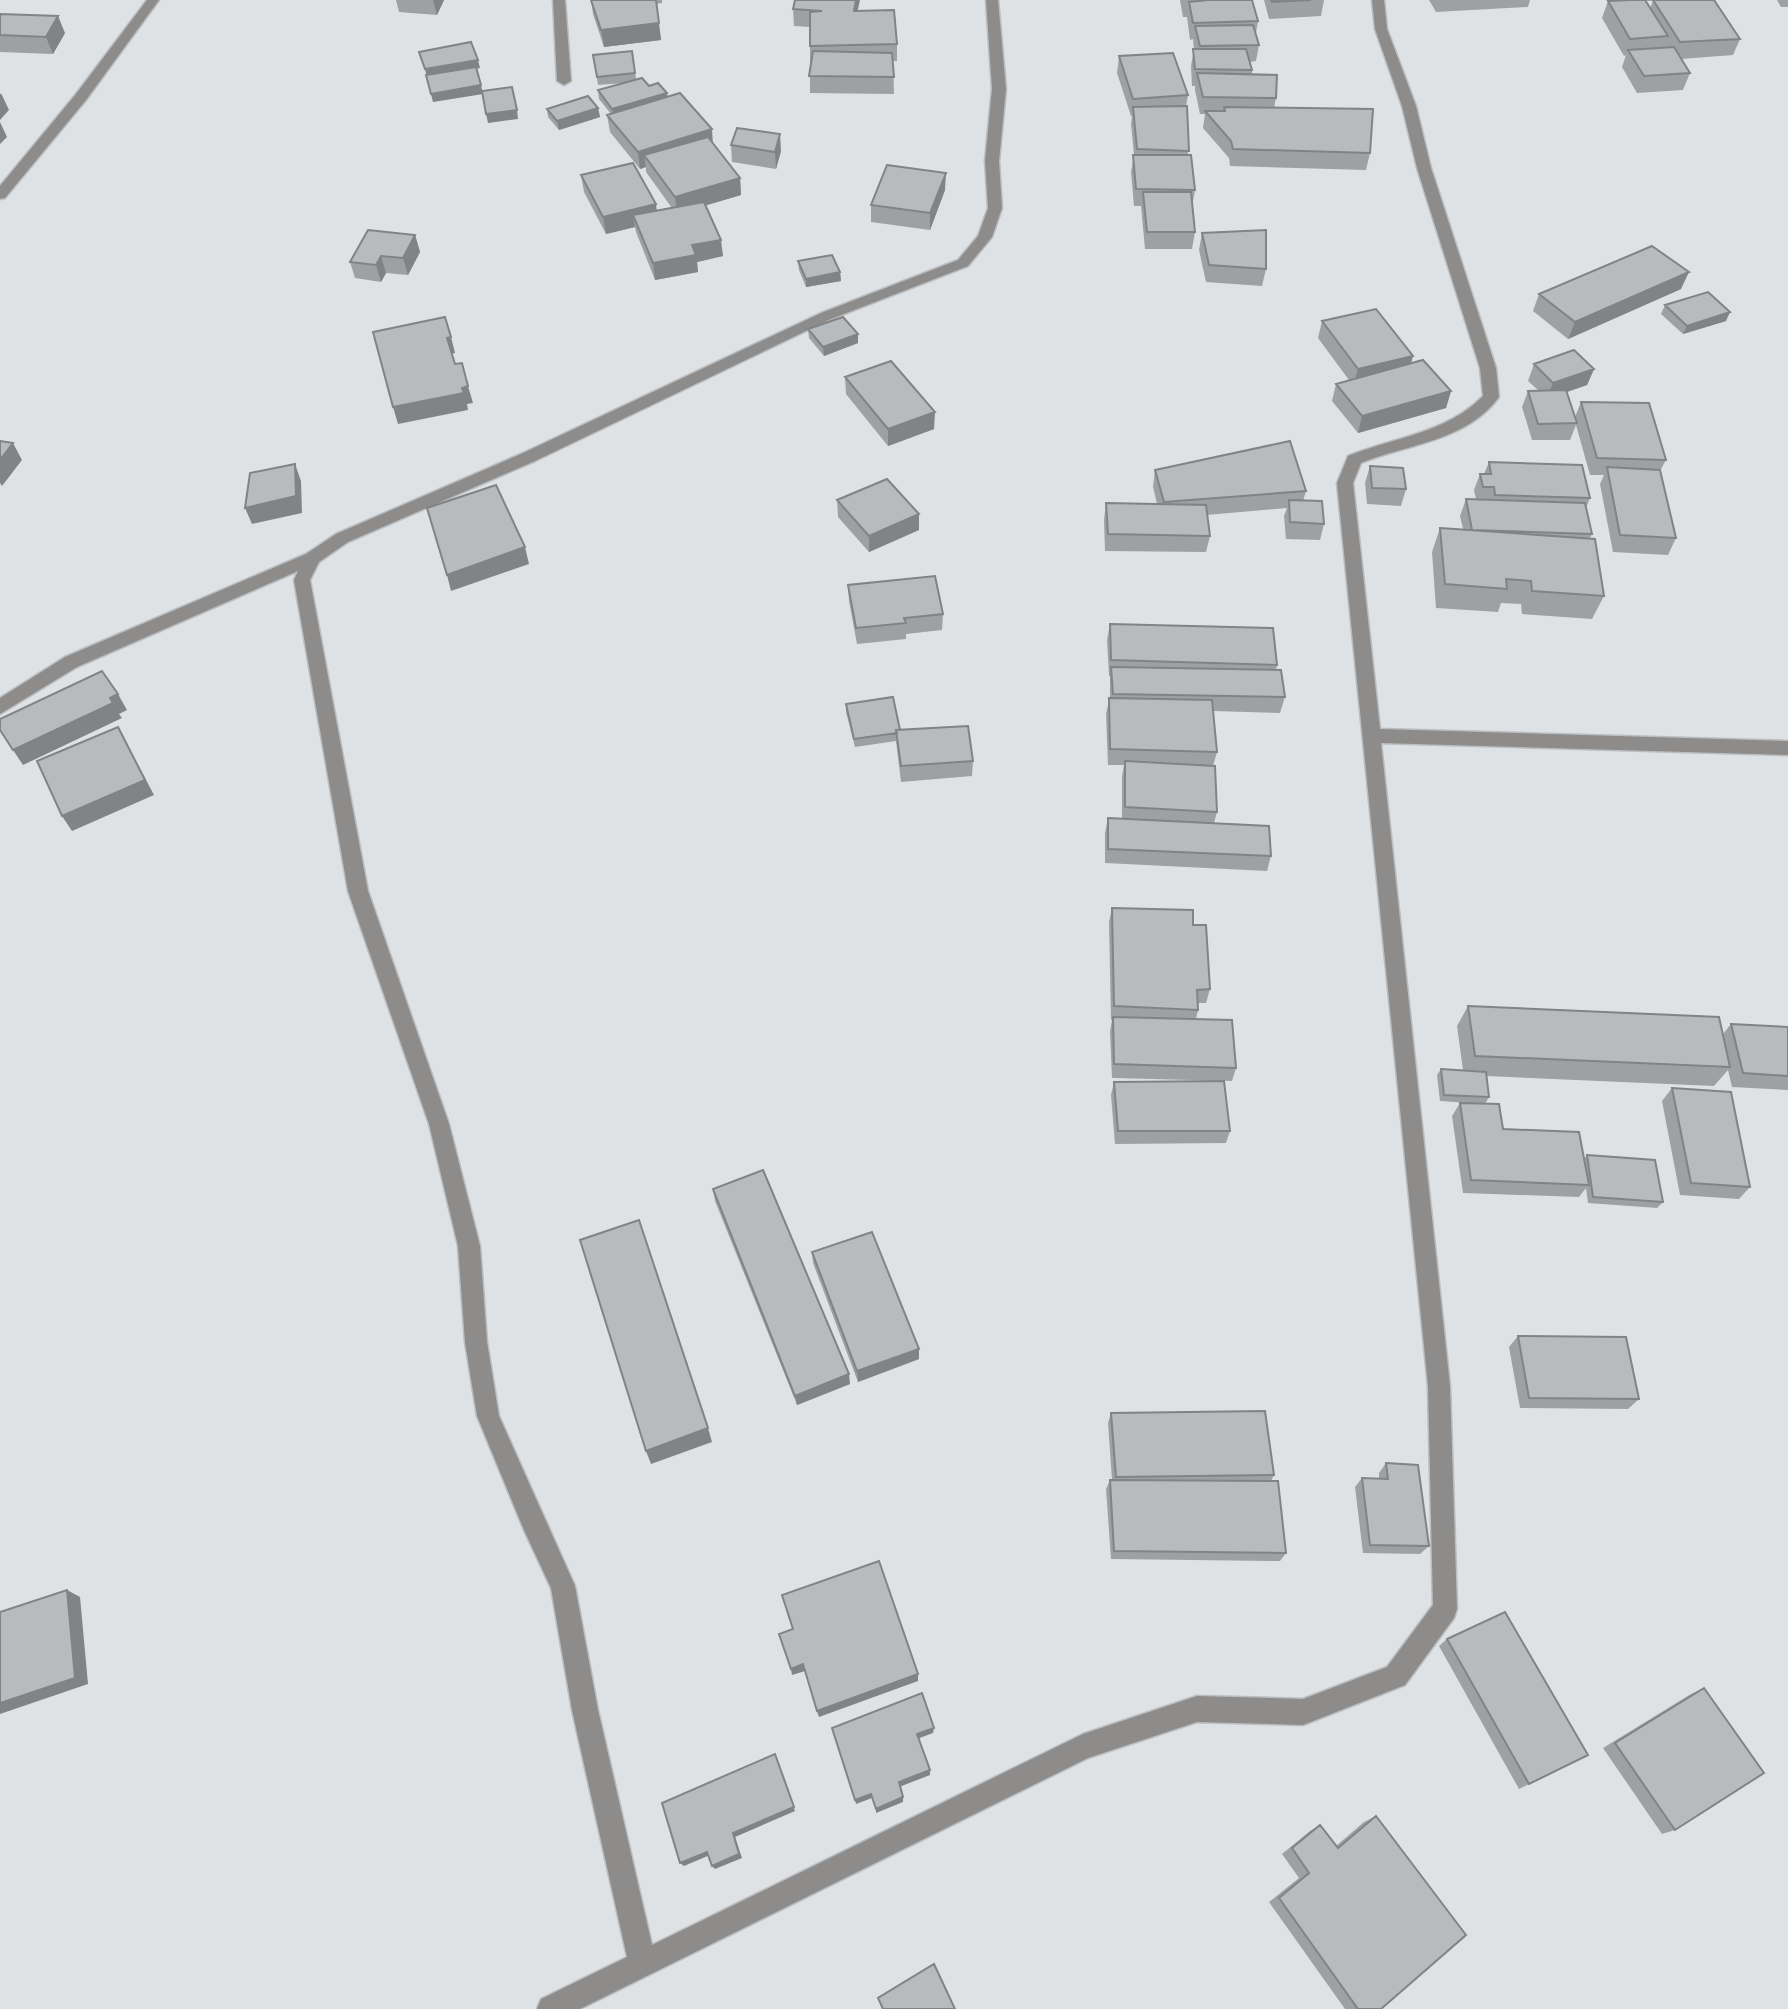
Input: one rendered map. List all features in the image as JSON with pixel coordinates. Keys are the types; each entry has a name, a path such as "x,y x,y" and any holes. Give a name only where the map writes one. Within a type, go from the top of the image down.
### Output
{"street":[{"path":"0,195 81,97 153,0"},
{"path":"559,0 564,81"},
{"path":"0,707 71,662 312,558 342,538 529,457 826,316 963,263 985,237 995,208 992,161 999,89 992,0"},
{"path":"551,2009 1083,1747 1197,1709 1303,1712 1396,1676 1445,1609 1439,1386 1345,483 1354,460 1368,453 1446,432 1478,413 1491,397 1488,368 1424,168 1409,106 1381,29 1378,0"},
{"path":"312,558 302,580 358,891 439,1124 451,1169 469,1246 476,1342 488,1416 532,1522 563,1586 585,1710 642,1962"},
{"path":"1369,736 1788,748"}],"building":[{"path":"591,0 656,0 659,23 601,30"},
{"path":"795,0 856,0 854,11 894,10 897,44 810,46 810,12 822,11 793,9"},
{"path":"1252,0 1258,21 1193,23 1189,2"},
{"path":"1645,0 1668,36 1630,39 1608,1"},
{"path":"1653,0 1714,0 1740,39 1680,42"},
{"path":"0,14 58,16 46,37 0,35"},
{"path":"1253,25 1259,45 1200,46 1195,26"},
{"path":"471,42 478,60 425,69 419,52"},
{"path":"1674,47 1690,73 1644,76 1628,50"},
{"path":"1193,49 1246,49 1252,70 1195,69"},
{"path":"632,51 635,73 597,77 593,55"},
{"path":"813,51 892,53 894,77 809,76"},
{"path":"1173,53 1188,95 1133,99 1119,56"},
{"path":"476,67 481,85 431,94 426,75"},
{"path":"1197,73 1277,75 1276,98 1203,97"},
{"path":"642,78 649,86 658,83 667,93 612,109 598,90"},
{"path":"512,87 517,110 486,114 482,91"},
{"path":"680,93 712,129 638,152 607,115"},
{"path":"588,96 598,108 557,121 547,109"},
{"path":"1187,106 1189,151 1137,149 1133,107"},
{"path":"1224,107 1373,109 1370,153 1233,149 1231,141 1205,111 1225,111"},
{"path":"737,128 780,134 775,152 731,145"},
{"path":"708,137 740,178 675,197 644,155"},
{"path":"1133,155 1191,155 1195,190 1136,189"},
{"path":"633,163 656,204 603,217 581,175"},
{"path":"887,165 946,173 930,213 871,205"},
{"path":"1143,192 1191,192 1195,232 1147,232"},
{"path":"704,202 721,240 692,245 696,255 653,263 633,215"},
{"path":"368,230 415,235 403,258 381,256 376,265 350,262"},
{"path":"1266,230 1266,269 1209,265 1202,233"},
{"path":"1652,246 1689,272 1575,322 1539,294"},
{"path":"832,255 840,272 806,279 798,261"},
{"path":"1708,292 1730,312 1687,326 1665,305"},
{"path":"1376,309 1413,356 1358,369 1322,321"},
{"path":"445,317 451,337 447,338 455,364 462,363 468,386 462,388 464,393 393,407 373,332"},
{"path":"843,317 858,334 823,347 808,329"},
{"path":"1574,350 1594,369 1553,383 1534,364"},
{"path":"1423,360 1451,391 1362,416 1336,384"},
{"path":"891,361 935,412 888,429 845,377"},
{"path":"1566,390 1577,423 1538,424 1528,391"},
{"path":"1581,402 1649,403 1666,460 1597,458"},
{"path":"0,441 13,443 0,460"},
{"path":"1290,441 1306,491 1164,502 1155,470"},
{"path":"1489,462 1582,465 1590,498 1495,495 1494,487 1483,487 1480,474 1491,474"},
{"path":"295,464 296,496 245,508 250,473"},
{"path":"1370,466 1403,468 1406,489 1372,488"},
{"path":"1607,467 1660,470 1676,538 1620,535"},
{"path":"887,479 919,514 869,536 837,500"},
{"path":"496,485 525,547 447,575 427,508"},
{"path":"1466,499 1585,503 1592,534 1472,530"},
{"path":"1289,500 1322,501 1324,524 1290,522"},
{"path":"1106,503 1206,505 1210,536 1108,534"},
{"path":"1440,528 1595,539 1604,596 1532,591 1531,581 1506,579 1507,589 1445,584"},
{"path":"935,576 943,614 904,618 906,623 856,628 848,585"},
{"path":"1110,624 1273,628 1277,665 1111,660"},
{"path":"1111,667 1281,670 1285,697 1113,694"},
{"path":"102,671 118,694 110,698 113,703 13,750 0,730 0,719"},
{"path":"893,697 900,730 854,739 846,704"},
{"path":"1109,698 1212,700 1217,752 1110,749"},
{"path":"968,726 973,761 901,766 896,730"},
{"path":"118,727 145,780 62,816 37,761"},
{"path":"1125,761 1215,766 1217,812 1125,807"},
{"path":"1108,818 1269,826 1271,856 1108,849"},
{"path":"1112,908 1193,910 1193,925 1206,925 1210,989 1197,990 1198,1010 1114,1006"},
{"path":"1468,1006 1719,1017 1730,1067 1475,1056"},
{"path":"1113,1017 1232,1020 1236,1068 1114,1064"},
{"path":"1731,1024 1788,1027 1788,1076 1743,1073"},
{"path":"1441,1069 1486,1072 1489,1097 1444,1095"},
{"path":"1224,1081 1230,1131 1118,1131 1114,1082"},
{"path":"1672,1088 1731,1092 1750,1187 1691,1183"},
{"path":"1460,1103 1499,1104 1503,1129 1579,1132 1589,1185 1471,1180"},
{"path":"1587,1155 1655,1160 1663,1202 1593,1197"},
{"path":"763,1170 849,1374 795,1396 713,1189"},
{"path":"639,1220 708,1428 646,1451 580,1240"},
{"path":"872,1232 919,1349 857,1371 812,1252"},
{"path":"1518,1336 1626,1337 1639,1399 1529,1398"},
{"path":"1265,1411 1274,1475 1116,1477 1111,1413"},
{"path":"1386,1463 1418,1465 1429,1546 1370,1545 1362,1478 1388,1479"},
{"path":"1110,1480 1278,1481 1286,1553 1114,1551"},
{"path":"879,1561 918,1674 817,1711 803,1664 791,1669 779,1634 793,1629 782,1595"},
{"path":"67,1590 75,1678 0,1703 0,1612"},
{"path":"1505,1612 1588,1755 1529,1784 1447,1639"},
{"path":"1704,1688 1764,1773 1675,1830 1615,1743"},
{"path":"922,1693 934,1728 917,1734 930,1770 899,1782 903,1797 876,1809 871,1794 855,1800 832,1728"},
{"path":"775,1754 794,1807 733,1833 739,1854 712,1866 707,1852 680,1863 662,1803"},
{"path":"1376,1816 1466,1935 1381,2009 1358,2009 1279,1898 1309,1873 1292,1848 1320,1825 1338,1848"},
{"path":"934,1964 955,2009 883,2009 878,1998"}]}
